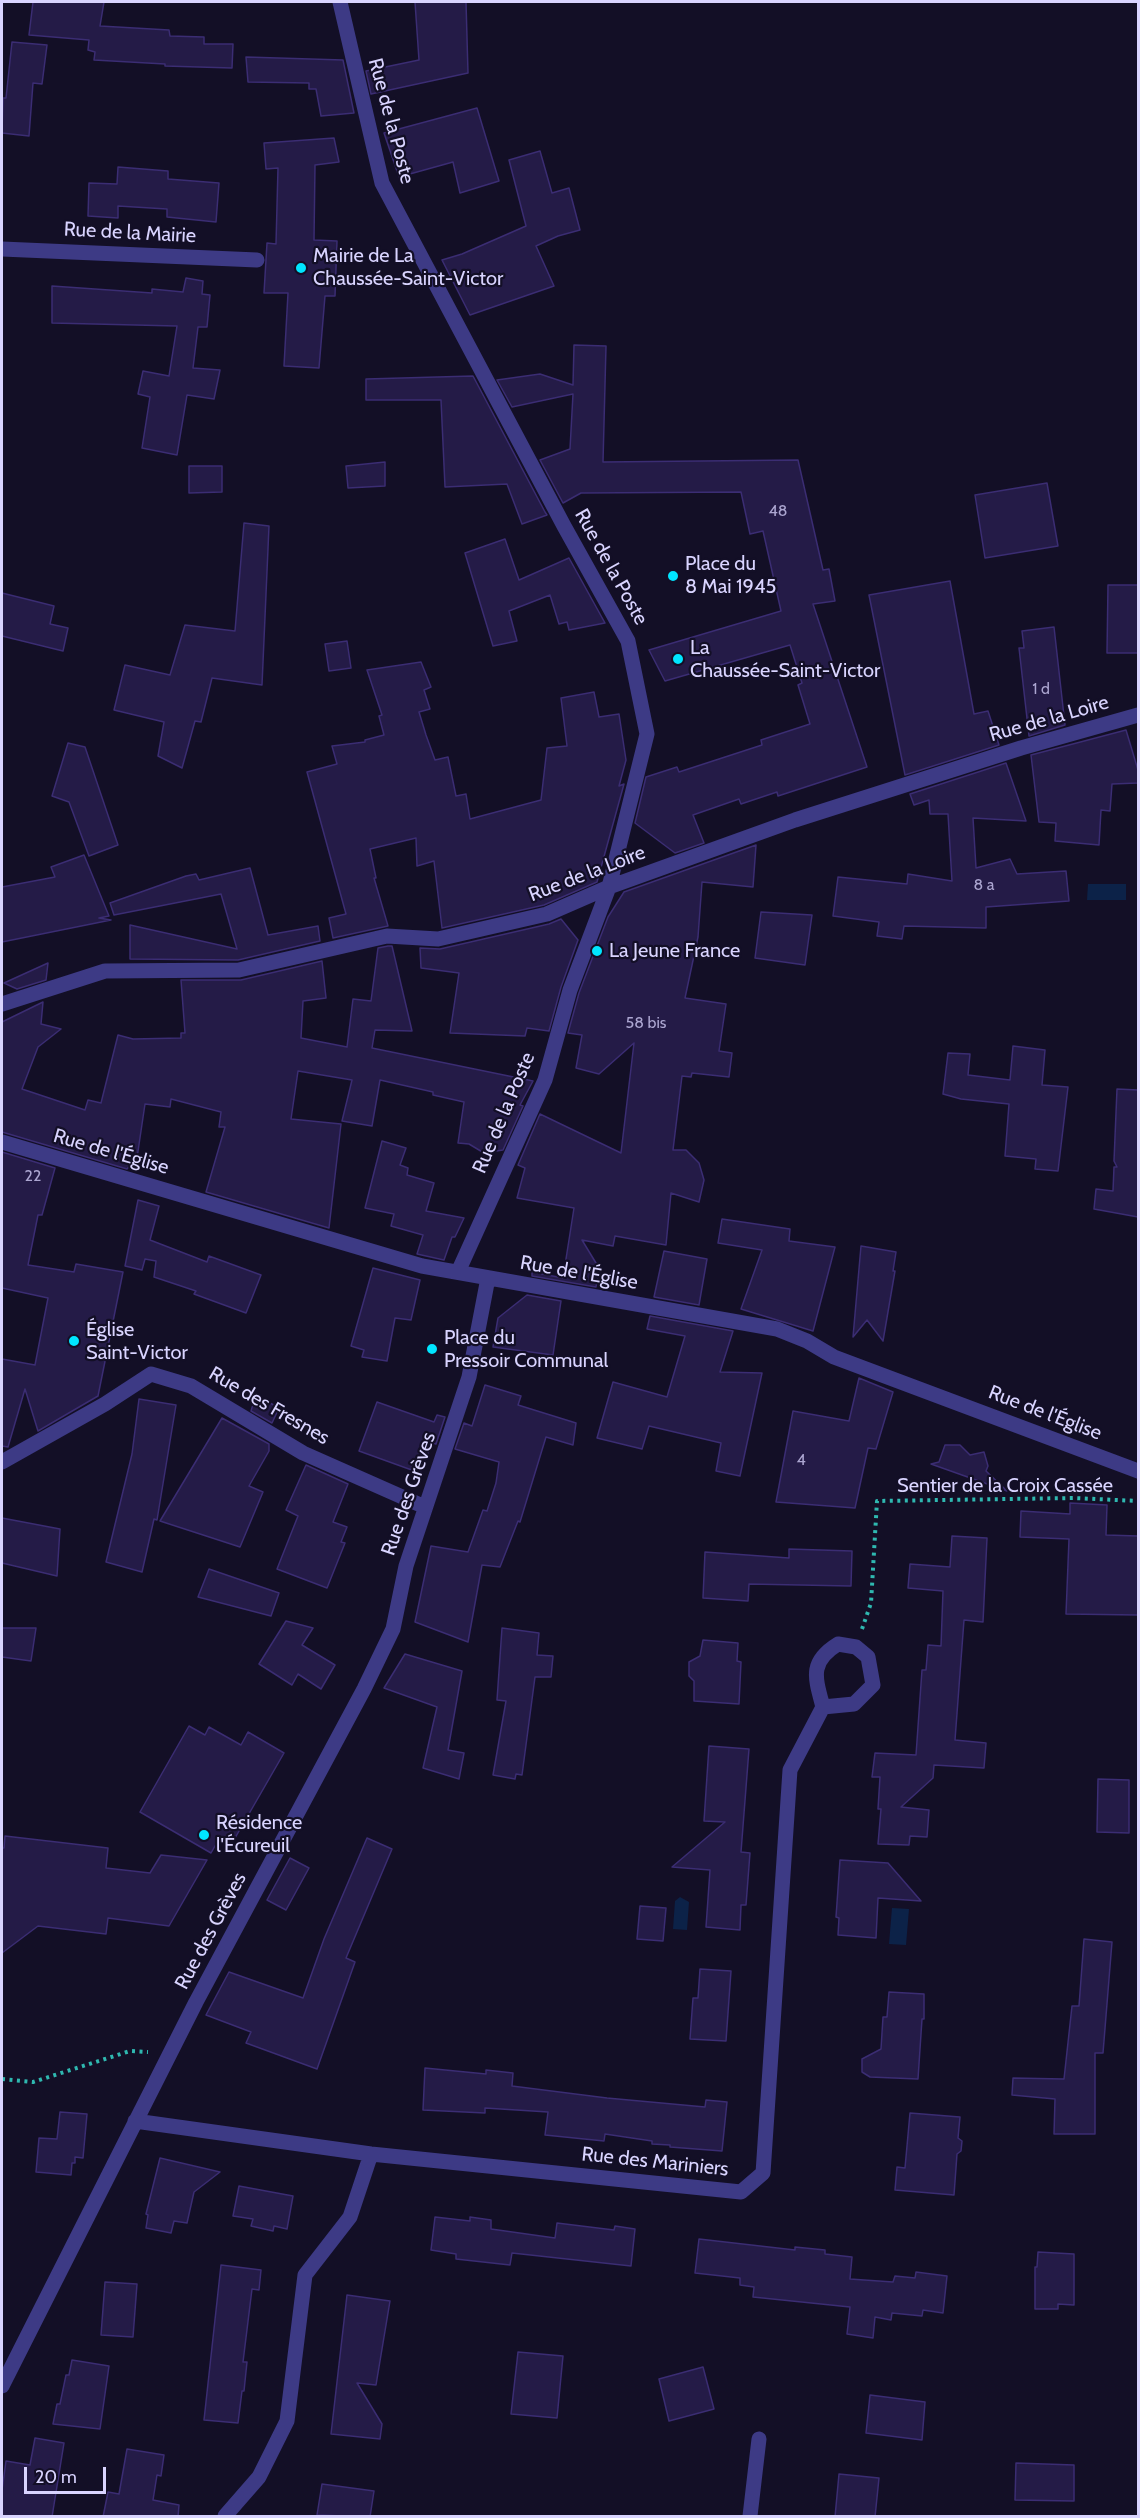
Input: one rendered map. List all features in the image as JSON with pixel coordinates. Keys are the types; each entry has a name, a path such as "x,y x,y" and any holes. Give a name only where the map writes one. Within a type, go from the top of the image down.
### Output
{"street":[{"name":"Rue de la Poste","path":"340,2 382,183 564,526 628,641 647,734 609,887 570,990 545,1080 458,1272"},
{"name":"Rue de la Mairie","path":"2,249 257,260"},
{"name":"Rue de la Loire","path":"2,1004 105,971 240,970 387,936 438,939 547,914 609,887 795,820 1010,751 1138,715"},
{"name":"Rue de l'Église","path":"2,1142 422,1266 777,1329 807,1341 834,1357 1138,1471"},
{"name":"Rue des Grèves","path":"2,2386 135,2121 364,1689 393,1629 406,1566 467,1384 485,1304 488,1278"},
{"name":"Rue des Fresnes","path":"2,1462 105,1404 151,1374 191,1386 303,1453 425,1507"},
{"path":"838,1644 856,1647 868,1657 873,1685 854,1704 823,1707 817,1665 824,1653 838,1644"},
{"name":"Rue des Mariniers","path":"135,2121 371,2154 741,2192 764,2173 790,1770 823,1707"},
{"path":"225,2517 259,2477 287,2421 305,2275 350,2217 371,2154"},
{"path":"750,2517 759,2439"}],"path":[{"name":"Sentier de la Croix Cassée","path":"856,1647 871,1603 877,1501 1043,1498 1138,1501"},
{"path":"2,2079 33,2082 130,2051 170,2054"}],"water":[{"path":"1088,884 1126,884 1126,900 1087,900"},
{"path":"680,1897 689,1902 687,1930 673,1929 675,1901"},
{"path":"892,1908 909,1909 906,1945 889,1944"}],"building":[{"path":"33,2 104,2 100,26 169,30 170,36 204,37 204,44 233,44 232,68 165,66 165,64 94,60 95,52 88,50 89,40 29,35"},
{"path":"415,2 466,2 468,73 371,94 366,71 419,60"},
{"path":"12,42 47,45 42,84 33,83 29,136 2,133 3,98 6,98"},
{"path":"246,57 343,60 354,113 321,116 316,89 309,89 309,83 248,82"},
{"path":"477,108 499,181 460,193 453,162 399,177 384,133"},
{"name":"Mairie de La Chaussée-Saint-Victor","path":"334,138 339,162 315,165 314,240 337,241 335,296 325,296 319,368 284,366 288,293 264,293 267,243 276,244 278,168 266,169 264,143"},
{"path":"540,151 552,193 569,188 580,230 558,236 536,246 554,286 470,315 442,260 462,254 526,226 509,160"},
{"path":"118,167 168,171 168,179 219,183 216,222 167,217 167,209 118,206 118,218 88,216 89,183 117,184"},
{"path":"186,278 203,281 202,294 210,295 207,327 198,327 193,368 220,370 214,399 187,395 177,455 142,448 150,397 138,394 143,371 169,376 177,326 52,323 52,286 152,293 152,289 183,292"},
{"path":"574,345 606,346 603,462 798,460 823,570 829,569 835,601 813,604 867,767 778,796 777,792 741,804 739,799 693,815 704,843 675,853 635,823 646,777 677,767 679,772 762,745 761,740 810,724 798,685 802,683 790,645 665,681 649,650 781,611 763,531 750,534 741,492 581,493 563,503 540,460 570,449 573,394 512,407 497,380 540,374 573,385"},
{"path":"473,376 547,515 522,524 507,484 445,487 441,400 366,400 366,379"},
{"path":"385,462 385,486 348,488 346,466"},
{"path":"189,466 222,466 222,492 189,493"},
{"path":"1047,483 1058,546 985,558 975,495"},
{"path":"244,523 269,526 262,685 212,678 201,722 195,721 182,768 158,756 164,722 114,710 125,665 170,675 185,625 235,631"},
{"path":"505,539 519,580 569,558 605,623 569,630 567,622 559,624 550,595 509,611 517,641 493,646 465,553"},
{"path":"950,581 974,714 988,711 999,745 905,775 869,595"},
{"path":"1108,585 1138,585 1138,653 1107,653"},
{"path":"2,593 54,606 50,624 68,628 63,651 2,636"},
{"path":"1054,627 1065,725 1029,736 1019,648 1024,648 1022,631"},
{"path":"347,641 351,668 329,671 325,644"},
{"path":"421,662 431,687 424,690 430,709 419,712 426,735 435,760 448,757 456,796 466,794 470,819 541,800 547,748 567,746 561,698 594,692 599,717 619,714 626,760 619,786 624,784 597,882 544,905 442,928 434,861 417,866 416,838 370,849 376,878 374,878 388,926 333,938 329,918 346,914 307,772 337,764 332,746 365,742 365,740 384,735 379,716 382,715 367,670"},
{"path":"1126,730 1138,770 1138,783 1112,784 1110,811 1101,810 1099,845 1055,841 1056,823 1039,822 1031,755"},
{"path":"68,743 85,747 118,845 89,856 69,802 52,796"},
{"path":"1006,763 1026,821 973,818 976,868 1010,859 1017,874 1066,871 1069,901 986,907 986,928 904,926 902,939 877,936 879,922 833,916 838,877 907,884 908,874 952,881 948,814 930,814 929,800 914,805 910,794"},
{"path":"756,845 753,887 702,882 698,937 685,998 726,1004 719,1051 732,1053 729,1077 692,1073 691,1077 682,1076 673,1150 686,1150 699,1163 704,1180 699,1202 671,1193 666,1245 615,1236 613,1246 582,1240 599,1268 596,1287 532,1276 532,1272 563,1278 574,1208 517,1198 525,1168 518,1165 540,1114 621,1153 634,1043 599,1074 576,1068 582,1035 568,1033 579,993 608,917 624,892"},
{"path":"84,855 109,916 99,918 111,920 2,942 2,887 55,877 51,867"},
{"path":"250,868 268,935 318,926 320,941 238,960 130,959 130,925 237,949 221,894 114,915 110,903 186,876 196,874 199,880"},
{"path":"761,912 812,915 805,965 755,958"},
{"path":"561,919 578,940 561,987 549,1031 527,1028 525,1036 450,1033 459,973 421,968 420,948 440,949 549,924"},
{"path":"392,946 412,1031 375,1030 372,1048 533,1081 520,1105 523,1106 503,1150 484,1153 469,1144 458,1143 464,1102 433,1095 433,1092 380,1080 372,1126 342,1121 352,1080 298,1071 291,1119 341,1124 329,1228 206,1192 225,1127 219,1127 221,1112 171,1099 170,1107 145,1104 137,1158 127,1169 2,1132 2,1022 43,1002 41,1024 61,1029 38,1047 22,1089 85,1110 88,1100 101,1103 118,1035 133,1039 181,1038 181,1033 185,1033 181,980 241,980 322,961 326,998 303,1001 301,1038 347,1047 353,999 371,1001 378,948"},
{"path":"48,963 46,980 17,989 4,983"},
{"path":"1013,1046 1045,1050 1042,1085 1068,1087 1058,1171 1035,1169 1036,1159 1005,1156 1009,1104 961,1099 943,1094 948,1053 970,1054 968,1075 1010,1080"},
{"path":"1117,1089 1138,1090 1138,1217 1094,1209 1096,1189 1113,1191 1114,1167 1117,1167 1114,1161"},
{"path":"382,1141 406,1148 400,1165 408,1168 407,1175 434,1183 426,1211 464,1218 455,1237 452,1237 444,1260 417,1254 423,1235 391,1226 394,1214 365,1208"},
{"path":"2,1152 55,1168 42,1215 38,1215 28,1265 74,1272 76,1264 123,1272 98,1396 38,1431 25,1389 8,1447 2,1446 2,1359 35,1365 48,1298 2,1288"},
{"path":"138,1200 159,1206 150,1240 207,1262 209,1256 261,1275 246,1313 194,1294 196,1291 154,1277 156,1261 145,1259 142,1270 125,1266"},
{"path":"722,1219 790,1229 789,1241 835,1247 813,1331 741,1309 762,1250 718,1243"},
{"path":"861,1246 896,1252 883,1341 867,1320 853,1337"},
{"path":"664,1251 707,1259 699,1305 654,1297"},
{"path":"373,1268 420,1280 411,1320 395,1318 387,1361 362,1357 364,1350 351,1346"},
{"path":"527,1295 561,1301 553,1355 493,1347 498,1318"},
{"path":"650,1316 733,1331 720,1372 762,1373 740,1476 716,1471 721,1443 649,1426 642,1449 597,1438 613,1382 667,1397 685,1336 647,1329"},
{"path":"859,1378 893,1392 876,1449 868,1448 855,1508 776,1502 793,1411 849,1421"},
{"path":"485,1385 521,1396 518,1405 576,1423 573,1445 546,1437 520,1522 518,1521 500,1567 482,1565 468,1642 415,1622 431,1546 468,1552 483,1510 487,1511 496,1483 499,1462 455,1449 464,1423 472,1426"},
{"path":"256,1395 279,1408 272,1423 251,1411"},
{"path":"139,1399 176,1405 157,1520 154,1519 142,1572 106,1562 132,1454"},
{"path":"377,1402 434,1422 437,1415 445,1417 436,1444 432,1443 420,1473 359,1451"},
{"path":"222,1418 269,1444 269,1451 249,1486 263,1492 240,1547 160,1521"},
{"path":"945,1445 960,1445 970,1455 984,1452 988,1466 986,1471 1007,1491 931,1464 939,1462"},
{"path":"306,1465 348,1484 333,1522 347,1527 341,1542 345,1543 327,1588 277,1569 298,1516 286,1510"},
{"path":"1070,1503 1107,1505 1106,1535 1138,1536 1138,1615 1066,1614 1069,1539 1020,1537 1021,1511 1070,1514"},
{"path":"2,1518 60,1529 57,1576 2,1563"},
{"path":"952,1536 987,1538 983,1622 964,1620 955,1740 986,1743 984,1768 934,1765 933,1778 901,1807 929,1810 927,1837 910,1836 909,1845 878,1844 881,1809 878,1809 880,1777 872,1777 875,1753 916,1755 922,1670 926,1670 928,1645 941,1646 943,1591 908,1588 910,1564 950,1567"},
{"path":"789,1549 852,1551 851,1586 749,1584 748,1601 703,1598 705,1552 789,1558"},
{"path":"209,1569 279,1593 271,1616 198,1597"},
{"path":"286,1621 313,1628 302,1645 335,1665 321,1689 298,1674 292,1685 259,1664"},
{"path":"2,1628 36,1628 31,1661 2,1657"},
{"path":"502,1628 539,1633 537,1655 553,1656 551,1677 535,1677 522,1775 516,1774 515,1779 493,1775 506,1701 497,1700"},
{"path":"703,1640 738,1643 737,1661 741,1662 739,1704 694,1701 694,1681 689,1676 689,1662 700,1656"},
{"path":"405,1654 462,1671 448,1750 464,1753 459,1779 423,1768 437,1707 384,1688"},
{"path":"189,1726 205,1735 209,1727 241,1745 248,1732 284,1753 231,1845 219,1839 211,1853 140,1812"},
{"path":"709,1746 749,1749 741,1852 750,1853 746,1905 741,1905 740,1930 706,1927 710,1870 672,1867 725,1822 704,1821"},
{"path":"1098,1779 1129,1780 1129,1833 1097,1832"},
{"path":"5,1836 108,1848 106,1868 150,1873 161,1855 207,1860 169,1926 108,1918 106,1934 38,1926 2,1953 2,1848 4,1848"},
{"path":"367,1838 392,1849 346,1958 355,1962 317,2069 246,2043 251,2032 206,2015 229,1972 303,1998 324,1939"},
{"path":"290,1858 309,1868 286,1910 267,1900"},
{"path":"840,1860 888,1863 921,1901 878,1898 876,1938 838,1935 839,1918 836,1917"},
{"path":"640,1906 666,1908 663,1941 637,1939"},
{"path":"1084,1939 1112,1942 1103,2053 1095,2053 1095,2134 1054,2134 1055,2099 1012,2095 1013,2078 1064,2079 1072,2006 1079,2006"},
{"path":"700,1969 731,1971 726,2041 690,2039 693,1998 698,1998"},
{"path":"889,1992 924,1994 918,2079 870,2077 862,2072 862,2059 881,2049 883,2017 887,2017"},
{"path":"425,2068 486,2074 486,2070 513,2073 512,2086 607,2098 705,2107 706,2100 727,2102 722,2151 670,2147 670,2145 652,2144 652,2141 605,2134 604,2141 545,2135 548,2112 485,2108 485,2113 423,2110"},
{"path":"60,2112 87,2114 83,2158 75,2157 71,2175 36,2172 39,2138 57,2139"},
{"path":"910,2113 960,2117 958,2138 962,2141 961,2151 957,2154 954,2195 895,2190 897,2167 905,2168"},
{"path":"160,2158 220,2172 194,2192 187,2223 174,2221 171,2233 146,2228 148,2215 146,2214"},
{"path":"239,2186 293,2196 287,2229 274,2226 273,2231 251,2226 253,2219 233,2216"},
{"path":"435,2217 470,2221 470,2217 491,2220 491,2229 555,2238 557,2223 614,2230 615,2226 635,2229 631,2266 512,2253 510,2265 456,2259 456,2254 431,2250"},
{"path":"699,2239 795,2250 795,2247 825,2250 825,2254 852,2257 850,2279 893,2282 895,2276 915,2278 916,2272 947,2276 943,2313 923,2310 922,2316 892,2313 891,2320 875,2317 873,2338 847,2334 850,2307 753,2297 754,2287 740,2285 740,2278 695,2273"},
{"path":"1038,2252 1074,2254 1074,2305 1058,2304 1058,2309 1035,2309 1035,2267 1037,2267"},
{"path":"221,2265 261,2270 259,2290 252,2289 243,2362 247,2362 244,2391 242,2391 238,2423 204,2420"},
{"path":"105,2282 137,2284 133,2337 101,2335"},
{"path":"347,2295 390,2301 376,2385 357,2383 382,2424 380,2439 331,2434"},
{"path":"518,2352 563,2356 557,2418 511,2414"},
{"path":"72,2360 109,2366 100,2429 53,2424 57,2404 60,2404 66,2375 69,2375"},
{"path":"703,2367 714,2409 669,2421 659,2379"},
{"path":"870,2395 925,2402 922,2440 866,2433"},
{"path":"35,2438 64,2443 52,2517 2,2517 2,2490 6,2461 30,2465"},
{"path":"127,2449 164,2455 161,2476 157,2475 153,2500 179,2505 178,2517 103,2517 108,2492 119,2494"},
{"path":"1016,2463 1074,2465 1074,2501 1015,2500"},
{"path":"839,2474 879,2478 875,2517 835,2517"},
{"path":"322,2484 374,2491 370,2517 317,2515"}],"place":[{"name":"Mairie de La Chaussée-Saint-Victor","path":"301,268"},
{"name":"Place du 8 Mai 1945","path":"673,576"},
{"name":"La Chaussée-Saint-Victor","path":"678,659"},
{"name":"La Jeune France","path":"597,951"},
{"name":"Église Saint-Victor","path":"74,1341"},
{"name":"Place du Pressoir Communal","path":"432,1349"},
{"name":"Résidence l'Écureuil","path":"204,1835"}]}
